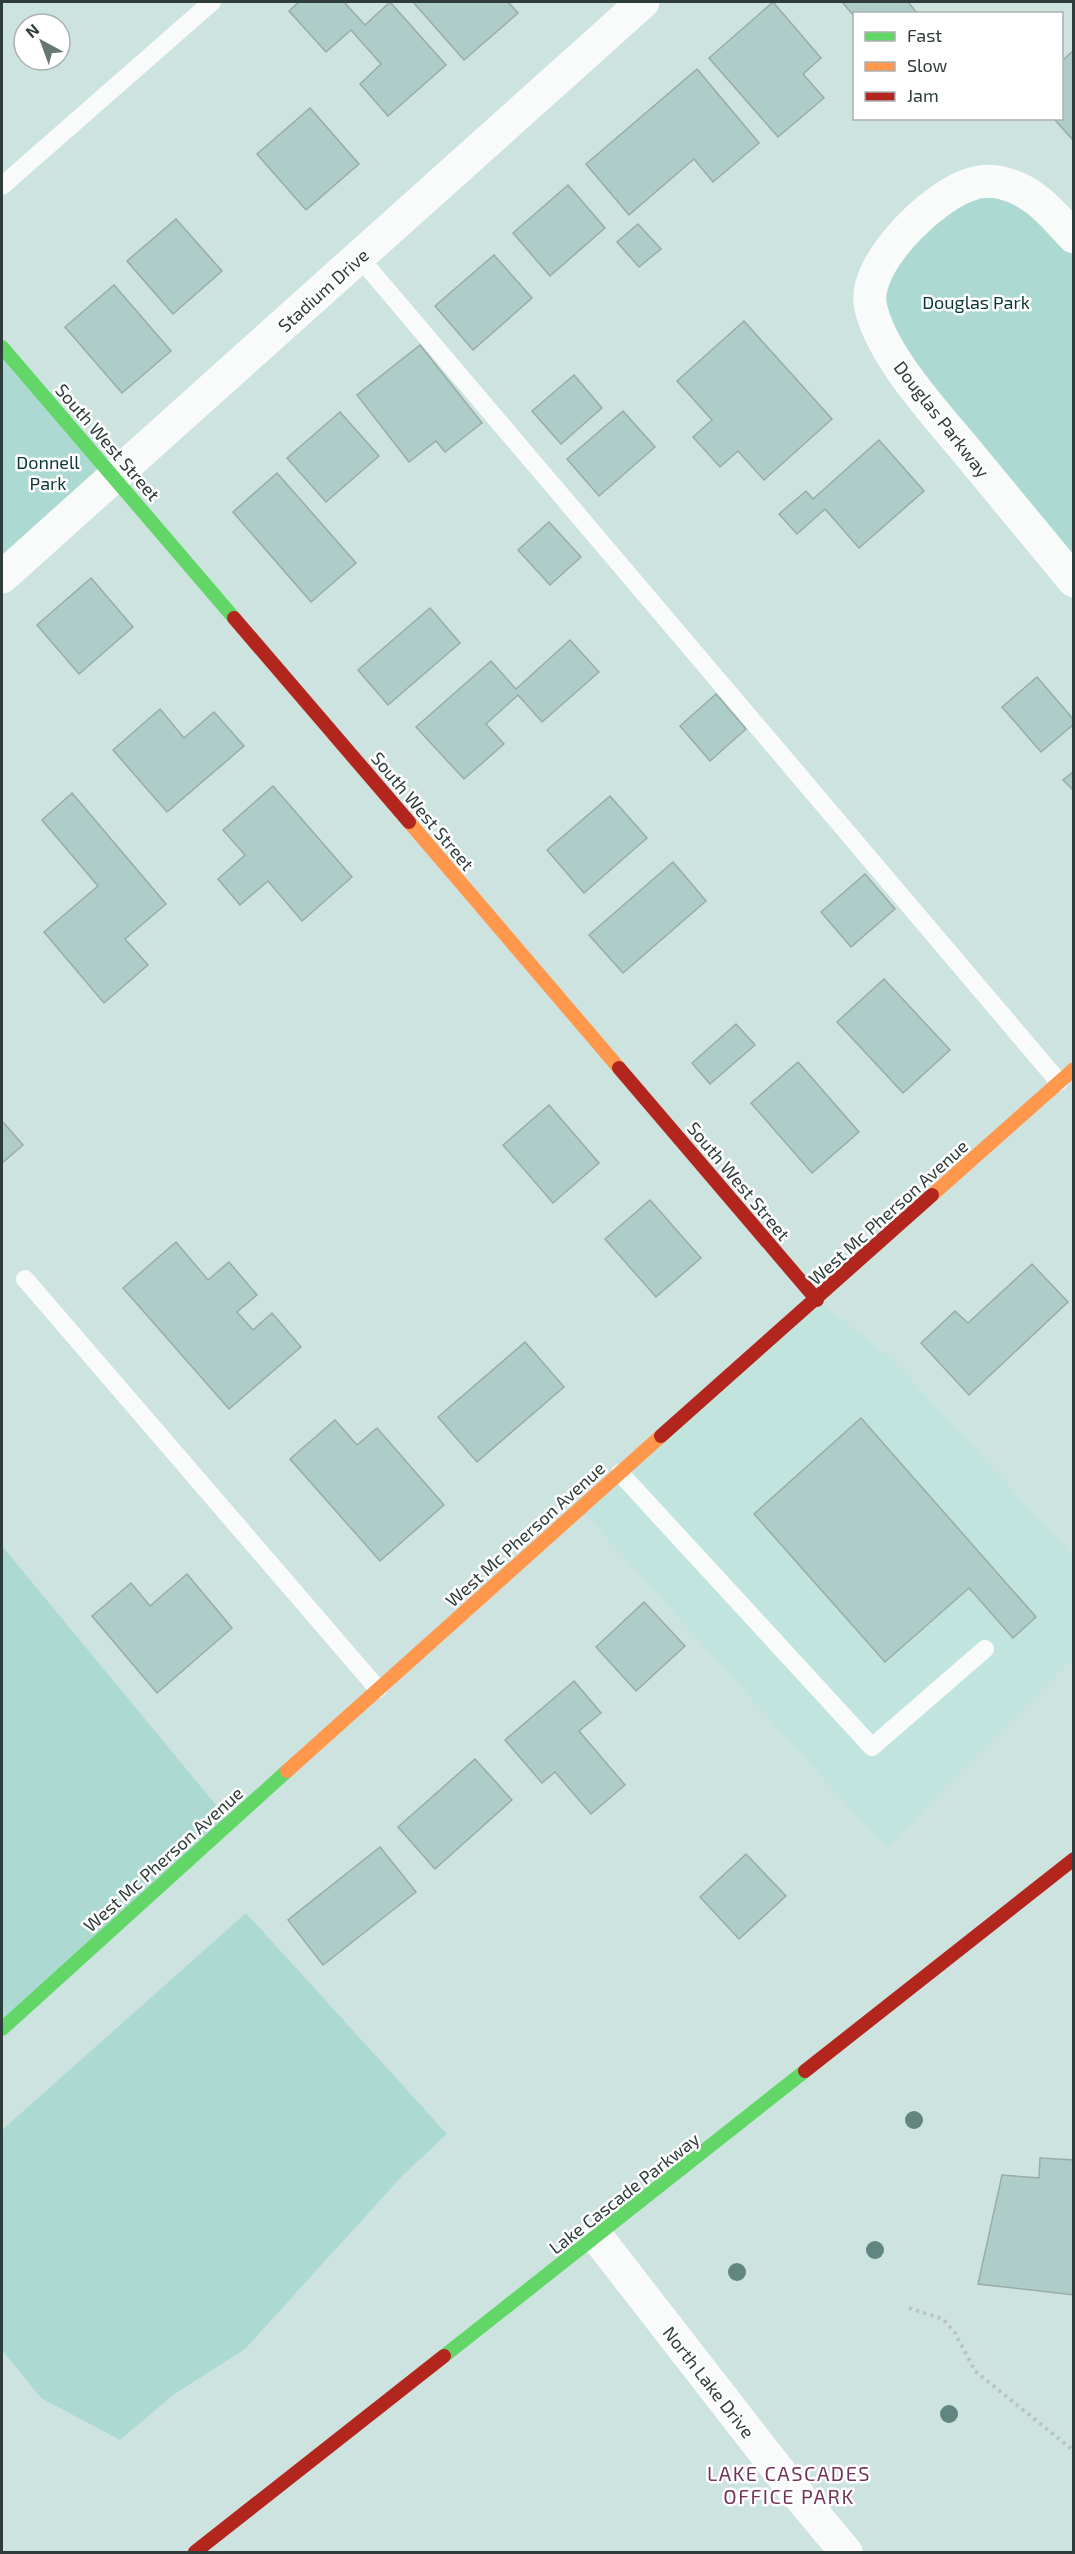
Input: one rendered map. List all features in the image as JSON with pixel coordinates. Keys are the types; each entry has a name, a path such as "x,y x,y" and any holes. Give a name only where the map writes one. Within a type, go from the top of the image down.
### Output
{"street":[{"name":"Stadium Drive","path":"2,577 643,2"},
{"name":"Douglas Parkway","path":"1074,237 1042,202 1026,192 1003,183 984,181 953,192 911,226 877,267 870,286 870,304 877,324 900,370 1074,581"},
{"name":"South West Street","path":"2,347 817,1300"},
{"name":"West Mc Pherson Avenue","path":"2,2029 378,1689 1074,1069"},
{"name":"Lake Cascade Parkway","path":"195,2553 1074,1859"},
{"name":"North Lake Drive","path":"597,2237 789,2484 846,2553"}],"lane":[{"path":"2,186 212,2"},
{"path":"359,257 1059,1082"},
{"path":"25,1279 378,1689"},
{"path":"620,1473 872,1747 985,1649"}],"path":[{"path":"909,2308 943,2319 955,2332 975,2371 1074,2451"}],"shaded area":[{"path":"817,1300 894,1361 1073,1556 1073,1658 886,1848 581,1509"}],"green space":[{"name":"Douglas Park","path":"984,181 1073,237 1073,581 900,370 877,267"},
{"name":"Donnell Park","path":"2,344 115,477 2,577"},
{"path":"2,1546 230,1822 2,2029"},
{"path":"246,1913 447,2134 403,2175 245,2349 173,2395 120,2440 41,2398 2,2350 2,2130"}],"building":[{"path":"299,2 344,2 365,25 390,2 446,65 388,116 360,84 381,64 351,30 326,52 289,11"},
{"path":"413,2 508,2 518,13 464,60"},
{"path":"773,2 821,58 803,74 824,98 778,137 709,58"},
{"path":"842,2 908,2 916,12 853,12 853,15"},
{"path":"1074,50 1074,141 1055,120 1063,120 1063,60"},
{"path":"697,69 759,143 713,182 694,159 629,215 586,164"},
{"path":"310,108 359,164 306,210 257,154"},
{"path":"568,185 605,228 550,276 513,233"},
{"path":"176,219 222,271 173,314 127,261"},
{"path":"638,224 661,249 639,267 617,242"},
{"path":"494,255 532,298 473,350 435,306"},
{"path":"114,285 171,351 122,393 65,327"},
{"path":"744,321 832,419 764,480 738,451 720,467 693,437 712,420 677,381"},
{"path":"420,345 482,423 445,452 436,441 409,462 357,395"},
{"path":"574,375 602,408 561,444 532,411"},
{"path":"623,411 655,447 599,496 567,459"},
{"path":"340,412 379,456 326,502 287,458"},
{"path":"879,440 924,491 859,548 825,509 797,534 779,514 806,491 813,499"},
{"path":"277,473 356,563 311,602 233,512"},
{"path":"549,522 581,557 550,585 518,550"},
{"path":"91,578 133,627 79,674 37,625"},
{"path":"430,608 460,643 388,705 358,670"},
{"path":"570,640 599,672 542,722 518,695 486,724 504,744 464,779 416,727 491,661 516,689"},
{"path":"1037,677 1074,720 1074,724 1041,752 1002,707"},
{"path":"716,694 746,729 710,761 680,726"},
{"path":"160,709 184,738 214,712 244,746 167,812 113,750"},
{"path":"1074,771 1074,791 1063,780"},
{"path":"273,786 352,877 302,921 268,881 240,905 218,879 245,855 223,830"},
{"path":"72,793 166,904 125,939 148,965 104,1003 44,932 98,886 42,820"},
{"path":"610,796 647,838 584,893 547,850"},
{"path":"673,862 706,901 623,973 589,935"},
{"path":"865,874 895,909 851,947 821,912"},
{"path":"884,979 950,1050 903,1093 837,1022"},
{"path":"736,1024 755,1045 710,1084 692,1063"},
{"path":"798,1062 859,1132 812,1173 751,1103"},
{"path":"549,1105 599,1163 553,1203 503,1145"},
{"path":"2,1121 23,1145 2,1163"},
{"path":"650,1200 701,1258 656,1297 605,1239"},
{"path":"176,1242 208,1280 229,1262 257,1295 237,1312 253,1330 272,1313 301,1347 229,1409 123,1288"},
{"path":"1032,1264 1068,1302 969,1395 921,1343 955,1311 968,1323"},
{"path":"525,1342 564,1387 477,1462 438,1417"},
{"path":"861,1418 1036,1617 1013,1638 969,1588 885,1662 754,1514"},
{"path":"335,1420 357,1445 377,1428 444,1505 380,1561 290,1459"},
{"path":"187,1574 232,1628 157,1693 92,1616 131,1583 150,1606"},
{"path":"644,1602 685,1646 636,1691 596,1647"},
{"path":"574,1681 601,1713 579,1731 625,1785 591,1814 555,1772 542,1783 505,1740"},
{"path":"475,1759 512,1800 435,1869 398,1827"},
{"path":"380,1847 416,1892 323,1965 288,1920"},
{"path":"746,1854 786,1896 739,1939 700,1897"},
{"path":"1040,2158 1074,2160 1074,2295 978,2284 1002,2175 1039,2178"}],"traffic: fast":[{"path":"2,347 234,618"},
{"path":"2,2029 287,1771"},
{"path":"444,2356 805,2071"}],"traffic: slow":[{"path":"409,822 619,1068"},
{"path":"932,1195 1074,1069"},
{"path":"287,1771 661,1436"}],"traffic: jam":[{"path":"234,618 409,822"},
{"path":"619,1068 817,1300"},
{"path":"661,1436 932,1195"},
{"path":"805,2071 1074,1859"},
{"path":"195,2552 444,2356"}],"district":[{"name":"LAKE CASCADES OFFICE PARK","path":"789,2484"}]}
